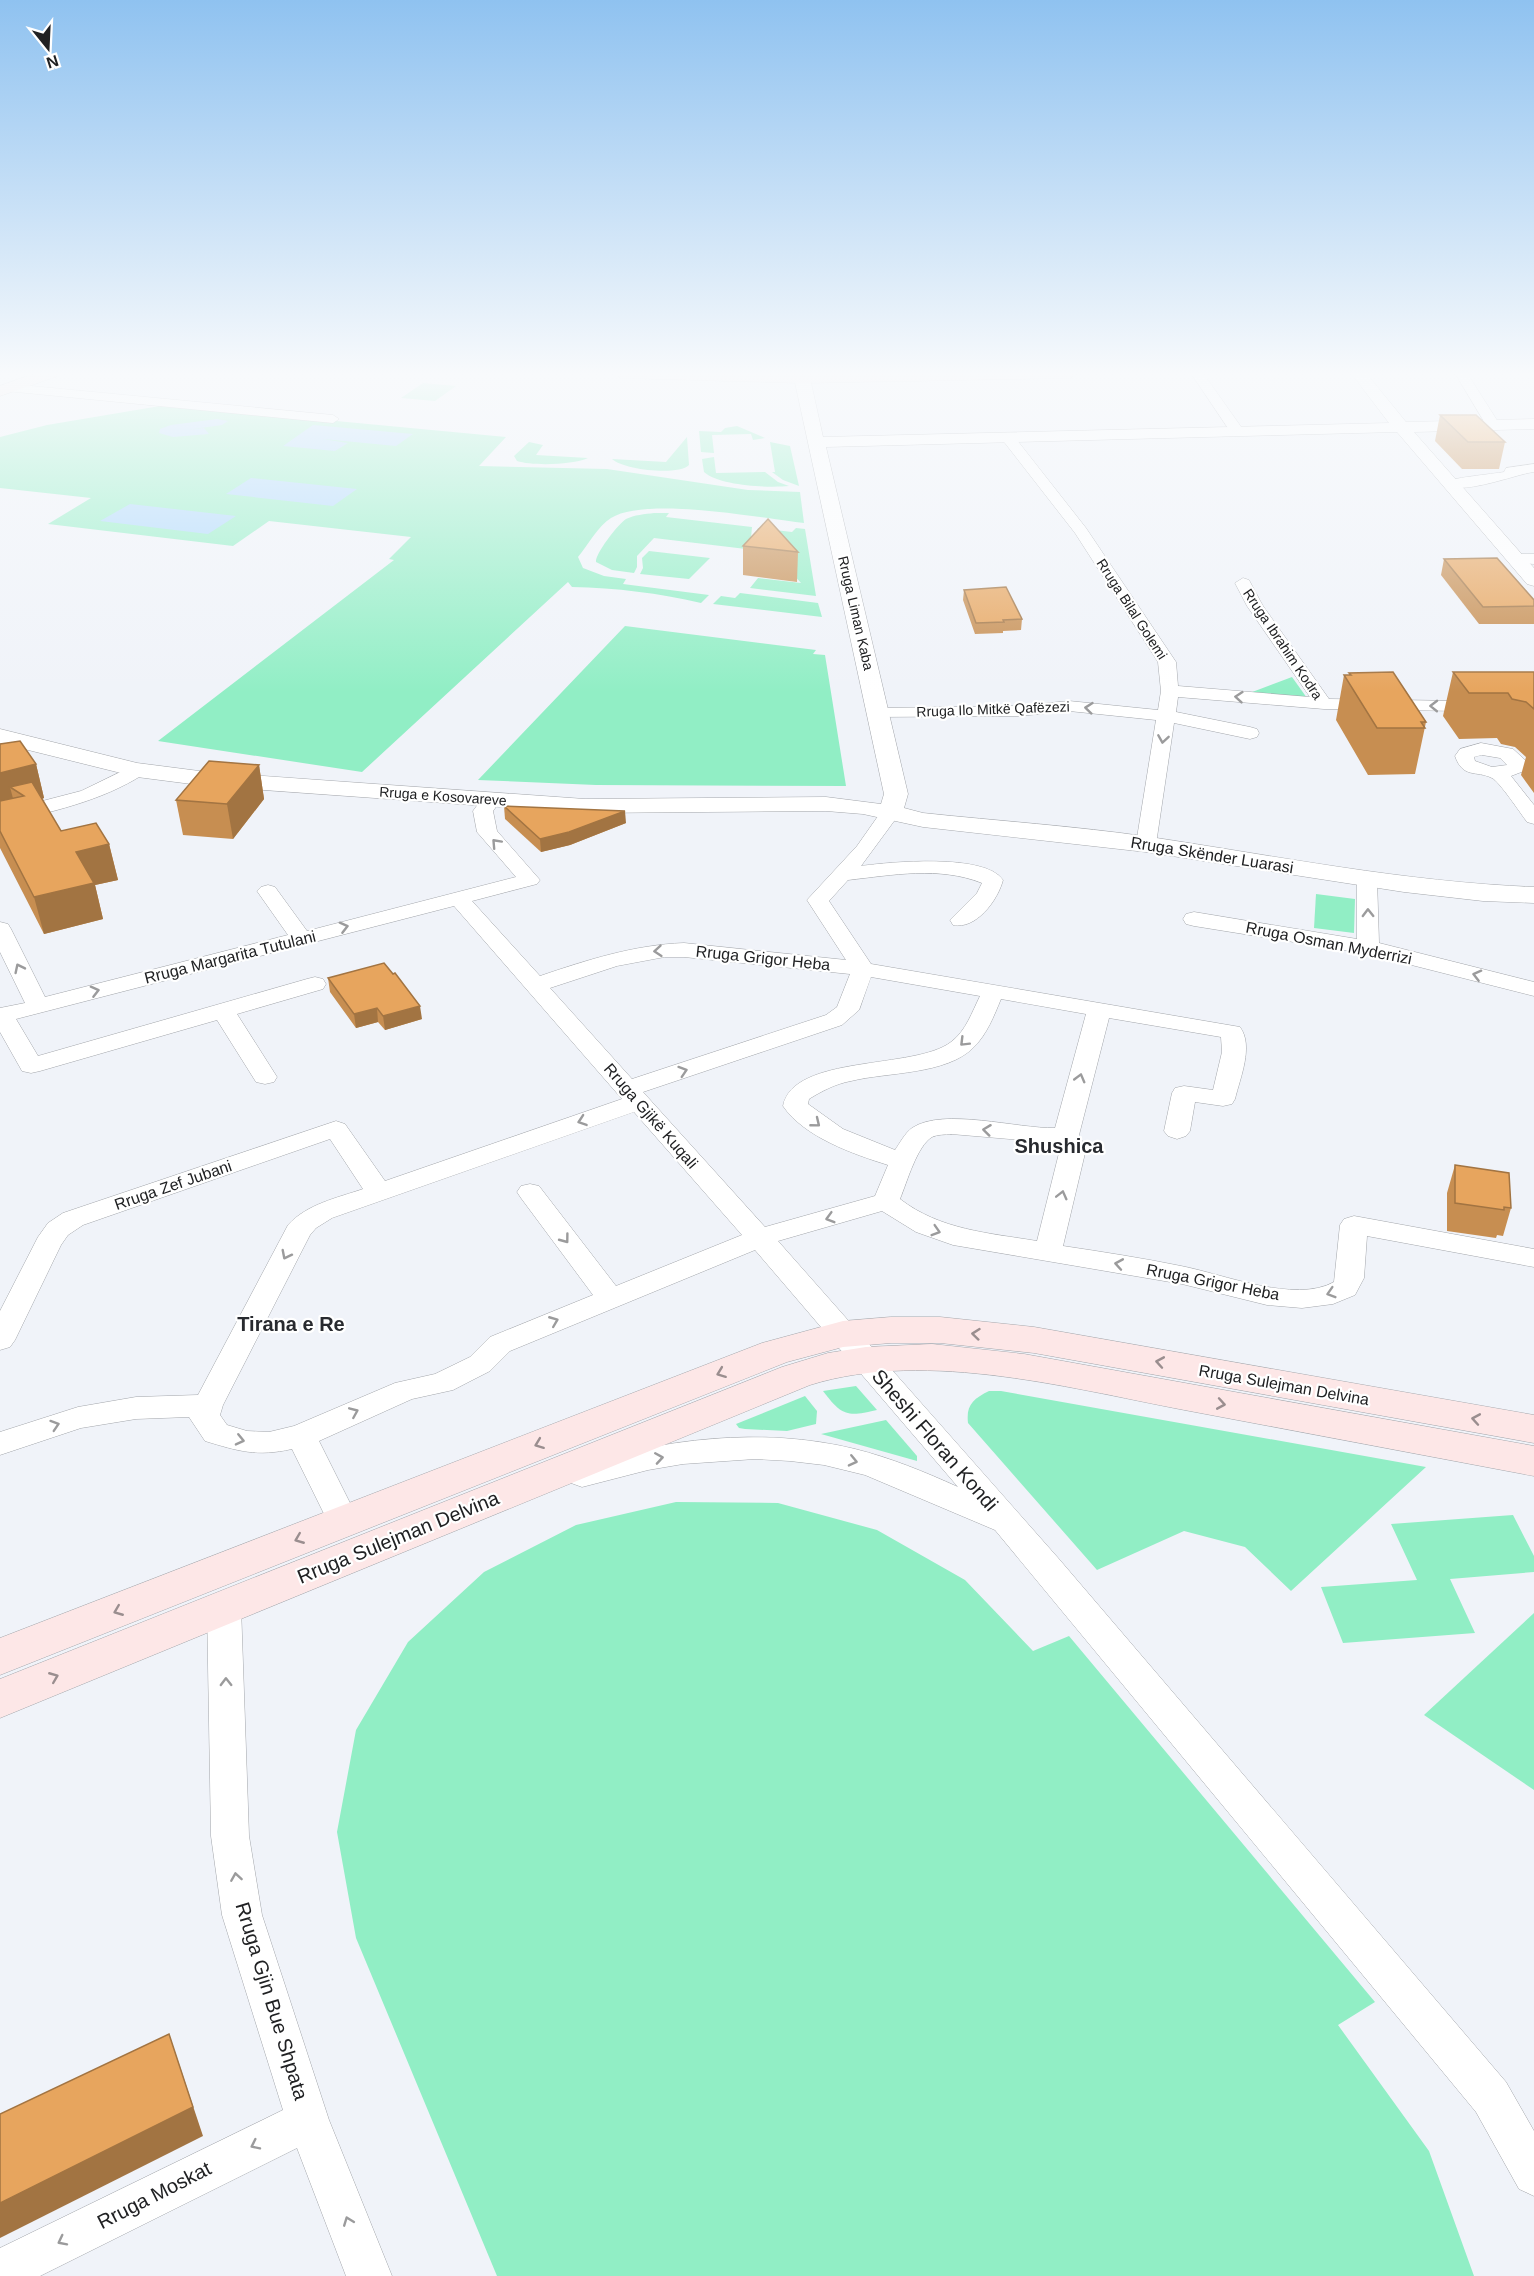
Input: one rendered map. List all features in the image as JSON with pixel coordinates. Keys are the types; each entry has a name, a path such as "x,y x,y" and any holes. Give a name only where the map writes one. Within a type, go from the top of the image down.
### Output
{"main road":[{"name":"Sheshi Floran Kondi","path":"785,1364 828,1366 854,1347 932,1357 1037,1355"},
{"name":"Rruga Sulejman Delvina","path":"1037,1355 1534,1430"},
{"name":"Rruga Sulejman Delvina","path":"1037,1355 1534,1461"},
{"name":"Rruga Sulejman Delvina","path":"0,1657 343,1521 785,1364"},
{"name":"Rruga Sulejman Delvina","path":"0,1699 422,1527 785,1364"}],"street":[{"name":"Rruga Liman Kaba","path":"826,479 896,794 890,813"},
{"name":"Rruga Bilal Golemi","path":"1040,479 1081,531 1167,662 1170,692 1146,844"},
{"path":"1447,479 1525,559 1534,580"},
{"path":"1450,483 1496,479"},
{"name":"Rruga Ibrahim Kodra","path":"1243,583 1255,606 1324,704"},
{"path":"1170,692 1324,704 1534,707"},
{"name":"Rruga Ilo Mitkë Qafëzezi","path":"879,713 1019,711 1069,706 1167,716 1250,733"},
{"name":"Rruga e Kosovareve","path":"0,736 137,770 207,779 491,800 616,806 826,804 863,807 890,813"},
{"path":"0,818 93,794 123,780 137,770"},
{"path":"1499,773 1534,818"},
{"name":"Rruga Margarita Tutulani","path":"315,984 31,1066 1,1015 530,880 487,832 483,811 491,800"},
{"path":"890,813 864,850 818,900 863,969 847,1010 834,1020 323,1212 306,1222 298,1231 204,1416 216,1433 247,1442 269,1443 301,1436 406,1390 442,1383 480,1364 500,1344 759,1238 886,1201 904,1161 922,1133 942,1126 1041,1136 1066,1135"},
{"name":"Rruga Skënder Luarasi","path":"890,813 923,820 1146,844 1367,879 1462,891 1534,895"},
{"path":"842,874 918,866 980,874 993,880 992,888 961,920"},
{"path":"1367,879 1368,947"},
{"path":"268,891 301,938"},
{"name":"Rruga Gjikë Kuqali","path":"458,898 854,1347"},
{"name":"Rruga Osman Myderrizi","path":"1194,919 1368,947 1534,989"},
{"path":"0,929 38,1006"},
{"path":"794,962 843,936"},
{"name":"Rruga Grigor Heba","path":"536,985 636,953 684,950 863,969 1233,1032 1234,1052 1223,1099 1184,1093 1177,1131"},
{"path":"904,1161 857,1147 822,1128 795,1106 797,1096 812,1085 848,1073 907,1065 940,1057 960,1048 976,1029 993,992"},
{"path":"223,1010 265,1077"},
{"path":"1048,1252 1073,1149 1066,1135 1099,1010"},
{"name":"Rruga Zef Jubani","path":"0,1340 48,1243 58,1229 73,1219 336,1130 379,1192"},
{"path":"530,1192 610,1299"},
{"name":"Rruga Grigor Heba","path":"886,1201 904,1217 932,1230 953,1236 1182,1275 1267,1296 1302,1299 1333,1295 1345,1288 1350,1278 1354,1225 1534,1258"},
{"name":"Sheshi Floran Kondi","path":"854,1347 1007,1522"},
{"path":"0,1444 78,1418 136,1408 208,1405"},
{"path":"301,1436 343,1521"},
{"name":"Sheshi Floran Kondi","path":"422,1527 611,1466 685,1454 748,1448 781,1448 857,1461 920,1484 1007,1522"},
{"path":"1007,1522 1491,2097 1534,2174"},
{"name":"Rruga Gjin Bue Shpata","path":"224,1607 230,1836 242,1915 308,2120 369,2276"},
{"name":"Rruga Moskat","path":"0,2272 308,2120"}],"green space":[{"path":"0,479 676,479 748,490 800,492 804,523 733,513 676,509 627,512 611,518 597,531 578,557 583,568 604,576 626,579 623,584 709,595 701,603 637,592 572,587 568,582 362,772 158,741 394,560 389,559 411,537 269,521 233,546 48,524 91,498 0,488"},
{"path":"718,479 774,479 789,486 745,485"},
{"path":"797,479 799,486 783,480"},
{"path":"669,513 666,517 752,527 751,538 746,549 654,538 637,556 637,567 634,573 612,570 596,562 603,546 622,522 632,517"},
{"path":"758,528 792,532 796,528 805,529 816,596 750,588 758,578 801,583 756,533"},
{"path":"649,551 710,558 689,579 640,574 643,568 642,558"},
{"path":"740,593 818,603 822,617 713,604 721,596 735,598"},
{"path":"625,626 816,650 813,654 825,655 846,786 596,785 478,780"},
{"path":"1292,677 1307,698 1247,694"},
{"path":"1316,894 1355,899 1354,933 1314,928"},
{"path":"856,1386 877,1410 859,1414 846,1412 835,1406 823,1391"},
{"path":"989,1391 1001,1391 1426,1467 1291,1591 1245,1547 1184,1531 1097,1570 968,1423 968,1412 972,1403"},
{"path":"805,1396 817,1411 816,1424 787,1431 745,1429 739,1428 736,1424"},
{"path":"886,1420 917,1456 917,1461 821,1434"},
{"path":"676,1502 778,1503 877,1530 965,1580 1033,1651 1069,1636 1375,2002 1338,2025 1429,2151 1474,2276 497,2276 356,1938 337,1832 356,1730 408,1642 484,1572 576,1525"},
{"path":"1513,1515 1534,1556 1534,1572 1450,1579 1475,1633 1343,1643 1321,1587 1417,1580 1391,1524"},
{"path":"1534,1613 1534,1790 1424,1715"}],"water":[{"path":"249,479 357,489 333,506 226,494"},
{"path":"130,504 236,516 208,534 100,521"}],"building":[{"path":"768,519 798,552 743,546"},
{"path":"1497,558 1534,600 1534,606 1483,607 1444,559"},
{"path":"1006,587 1022,619 976,623 964,590"},
{"path":"1393,672 1426,722 1421,722 1425,728 1377,728 1344,675"},
{"path":"1453,672 1534,672 1534,709 1526,702 1512,699 1508,693 1469,693"},
{"path":"20,741 36,764 0,773 0,744"},
{"path":"209,761 259,765 227,804 176,800"},
{"path":"32,782 61,831 96,823 109,844 76,852 94,883 34,897 0,831 0,801 24,796 10,787"},
{"path":"504,806 625,811 569,832 540,839"},
{"path":"384,963 393,974 395,973 420,1006 383,1016 377,1008 354,1014 328,978"},
{"path":"1455,1165 1509,1173 1511,1208 1504,1207 1504,1210 1455,1203"},
{"path":"169,2034 193,2107 0,2203 0,2114"}],"district":[{"name":"Shushica","path":"1059,1146"},
{"name":"Tirana e Re","path":"291,1324"}]}
